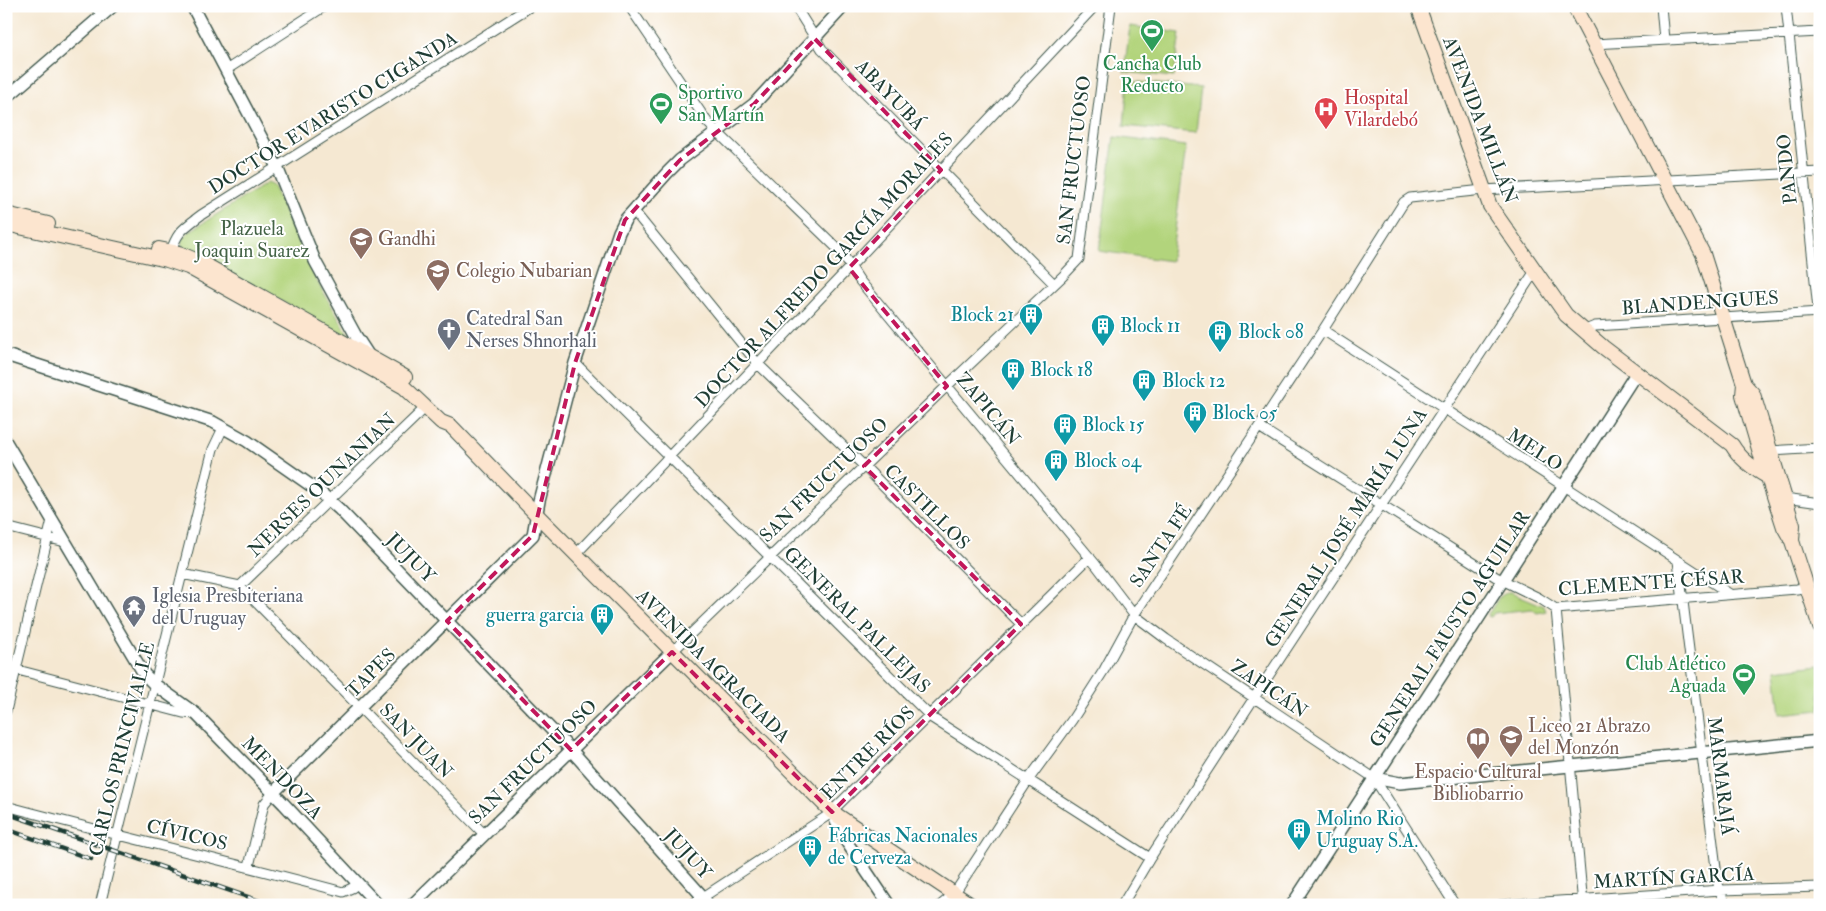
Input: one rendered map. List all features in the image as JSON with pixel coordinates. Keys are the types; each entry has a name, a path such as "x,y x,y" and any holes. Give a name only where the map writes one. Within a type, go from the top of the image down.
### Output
{"main road":[{"name":"AVENIDA MILLÁN","path":"1418,6 1490,206 1566,315 1583,331 1732,445 1768,455"},
{"path":"1574,6 1703,254 1744,384 1743,395 1785,498 1793,525 1792,540"},
{"name":"AVENIDA AGRACIADA","path":"6,214 169,256 404,387 441,422 451,426 832,812 971,905"},
{"name":"AVENIDA AGRACIADA","path":"6,224 202,262 404,377 417,386 448,417 451,426"},
{"name":"AVENIDA MILLÁN","path":"1732,445 1737,454 1768,477"},
{"path":"1768,455 1768,477 1784,527 1792,540 1820,627"}],"street":[{"path":"94,6 103,15"},
{"path":"6,98 113,6"},
{"path":"192,6 277,167 315,261 370,358"},
{"path":"226,70 325,6"},
{"name":"DOCTOR EVARISTO CIGANDA","path":"169,256 175,238 180,231 201,215 531,6"},
{"name":"ZAPICÁN","path":"629,6 700,114 841,252 850,268 1090,557 1134,615 1166,639 1374,778"},
{"name":"ABAYUBÁ","path":"795,6 822,49 1054,284"},
{"name":"TAPES","path":"249,866 264,804 273,793 534,535 539,502 575,363 619,232 625,220 680,160 754,104 844,6"},
{"name":"DOCTOR ALFREDO GARCÍA MORALES","path":"576,554 850,268 1095,6"},
{"name":"SAN FRUCTUOSO","path":"412,905 1079,258 1111,6"},
{"path":"1661,6 1664,40"},
{"name":"PANDO","path":"1786,6 1820,328"},
{"path":"1593,44 1820,32"},
{"path":"1483,190 1820,172"},
{"name":"SANTA FÉ","path":"941,905 954,894 1029,779 1072,720 1104,670 1134,615 1323,330 1404,202 1410,198 1483,190"},
{"name":"CASTILLOS","path":"633,210 758,364 864,466 1021,624"},
{"name":"GENERAL JOSÉ MARÍA LUNA","path":"1122,905 1150,858 1254,698 1535,271"},
{"name":"BLANDENGUES","path":"1583,331 1595,326 1819,312"},
{"name":"MELO","path":"1323,330 1562,487 1731,594"},
{"name":"JUJUY","path":"6,355 206,419 247,441 330,501 571,750 706,901"},
{"name":"GENERAL PALLEJAS","path":"575,363 929,715 1150,858"},
{"name":"GENERAL FAUSTO AGUILAR","path":"1292,905 1636,372"},
{"name":"NERSES OUNANIAN","path":"240,586 426,407"},
{"name":"CLEMENTE CÉSAR","path":"1259,427 1502,581 1539,598 1556,609 1808,587"},
{"name":"CARLOS PRINCIVALLE","path":"100,905 213,448 224,428"},
{"name":"MENDOZA","path":"6,442 144,674 154,684 196,714 378,905"},
{"path":"1768,455 1820,448"},
{"path":"1785,498 1820,503"},
{"path":"6,711 52,520"},
{"path":"6,528 65,542"},
{"name":"ENTRE RÍOS","path":"691,905 706,901 832,812 1090,557"},
{"name":"MARMARAJÁ","path":"1678,561 1718,884 1725,905"},
{"path":"182,574 240,586"},
{"name":"SAN JUAN","path":"240,586 484,834"},
{"path":"1556,609 1583,902"},
{"path":"6,667 183,713 196,714"},
{"path":"1374,778 1400,783 1820,741"},
{"path":"1374,778 1455,905"},
{"path":"1388,800 1390,791 1400,783"},
{"name":"CÍVICOS","path":"6,806 117,836 249,866 343,892 358,883"},
{"path":"832,812 842,835 889,905"},
{"name":"MARTÍN GARCÍA","path":"1500,905 1583,902 1721,890 1820,887"}],"highlighted area":[{"path":"815,39 941,170 849,268 947,386 864,466 1021,624 832,812 672,652 571,750 447,621 533,535 575,363 625,220 680,160 754,104"}],"green space":[{"name":"Cancha Club Reducto","path":"1130,26 1180,33 1174,77 1124,72"},
{"path":"1128,81 1201,88 1196,133 1124,126"},
{"path":"1114,137 1186,146 1171,261 1099,251"},
{"name":"Plazuela Joaquin Suarez","path":"267,183 273,186 314,276 350,338 182,247 181,240 190,231"},
{"path":"1507,592 1544,606 1546,611 1537,613 1532,609 1494,613 1491,617 1487,616 1500,596"},
{"name":"Club Atlético Aguada","path":"1820,665 1820,710 1780,714 1775,670"}],"railway":[{"path":"6,813 271,905"},
{"path":"6,829 91,859"}],"place":[{"name":"Cancha Club Reducto","path":"1152,52"},
{"name":"Sportivo San Martín","path":"661,125"},
{"name":"Hospital Vilardebó","path":"1326,130"},
{"name":"Gandhi","path":"361,260"},
{"name":"Colegio Nubarian","path":"438,292"},
{"name":"Block 21","path":"1031,336"},
{"name":"Block 11","path":"1103,347"},
{"name":"Catedral San Nerses Shnorhali","path":"449,351"},
{"name":"Block 08","path":"1220,353"},
{"name":"Block 18","path":"1013,391"},
{"name":"Block 12","path":"1144,402"},
{"name":"Block 05","path":"1195,434"},
{"name":"Block 15","path":"1065,446"},
{"name":"Block 04","path":"1056,482"},
{"name":"Iglesia Presbiteriana del Uruguay","path":"134,628"},
{"name":"guerra garcia","path":"602,636"},
{"name":"Club Atlético Aguada","path":"1744,696"},
{"name":"Liceo 21 Abrazo del Monzón","path":"1511,758"},
{"name":"Espacio Cultural Bibliobarrio","path":"1478,760"},
{"name":"Molino Rio Uruguay S.A.","path":"1299,851"},
{"name":"Fábricas Nacionales de Cerveza","path":"810,868"}]}
